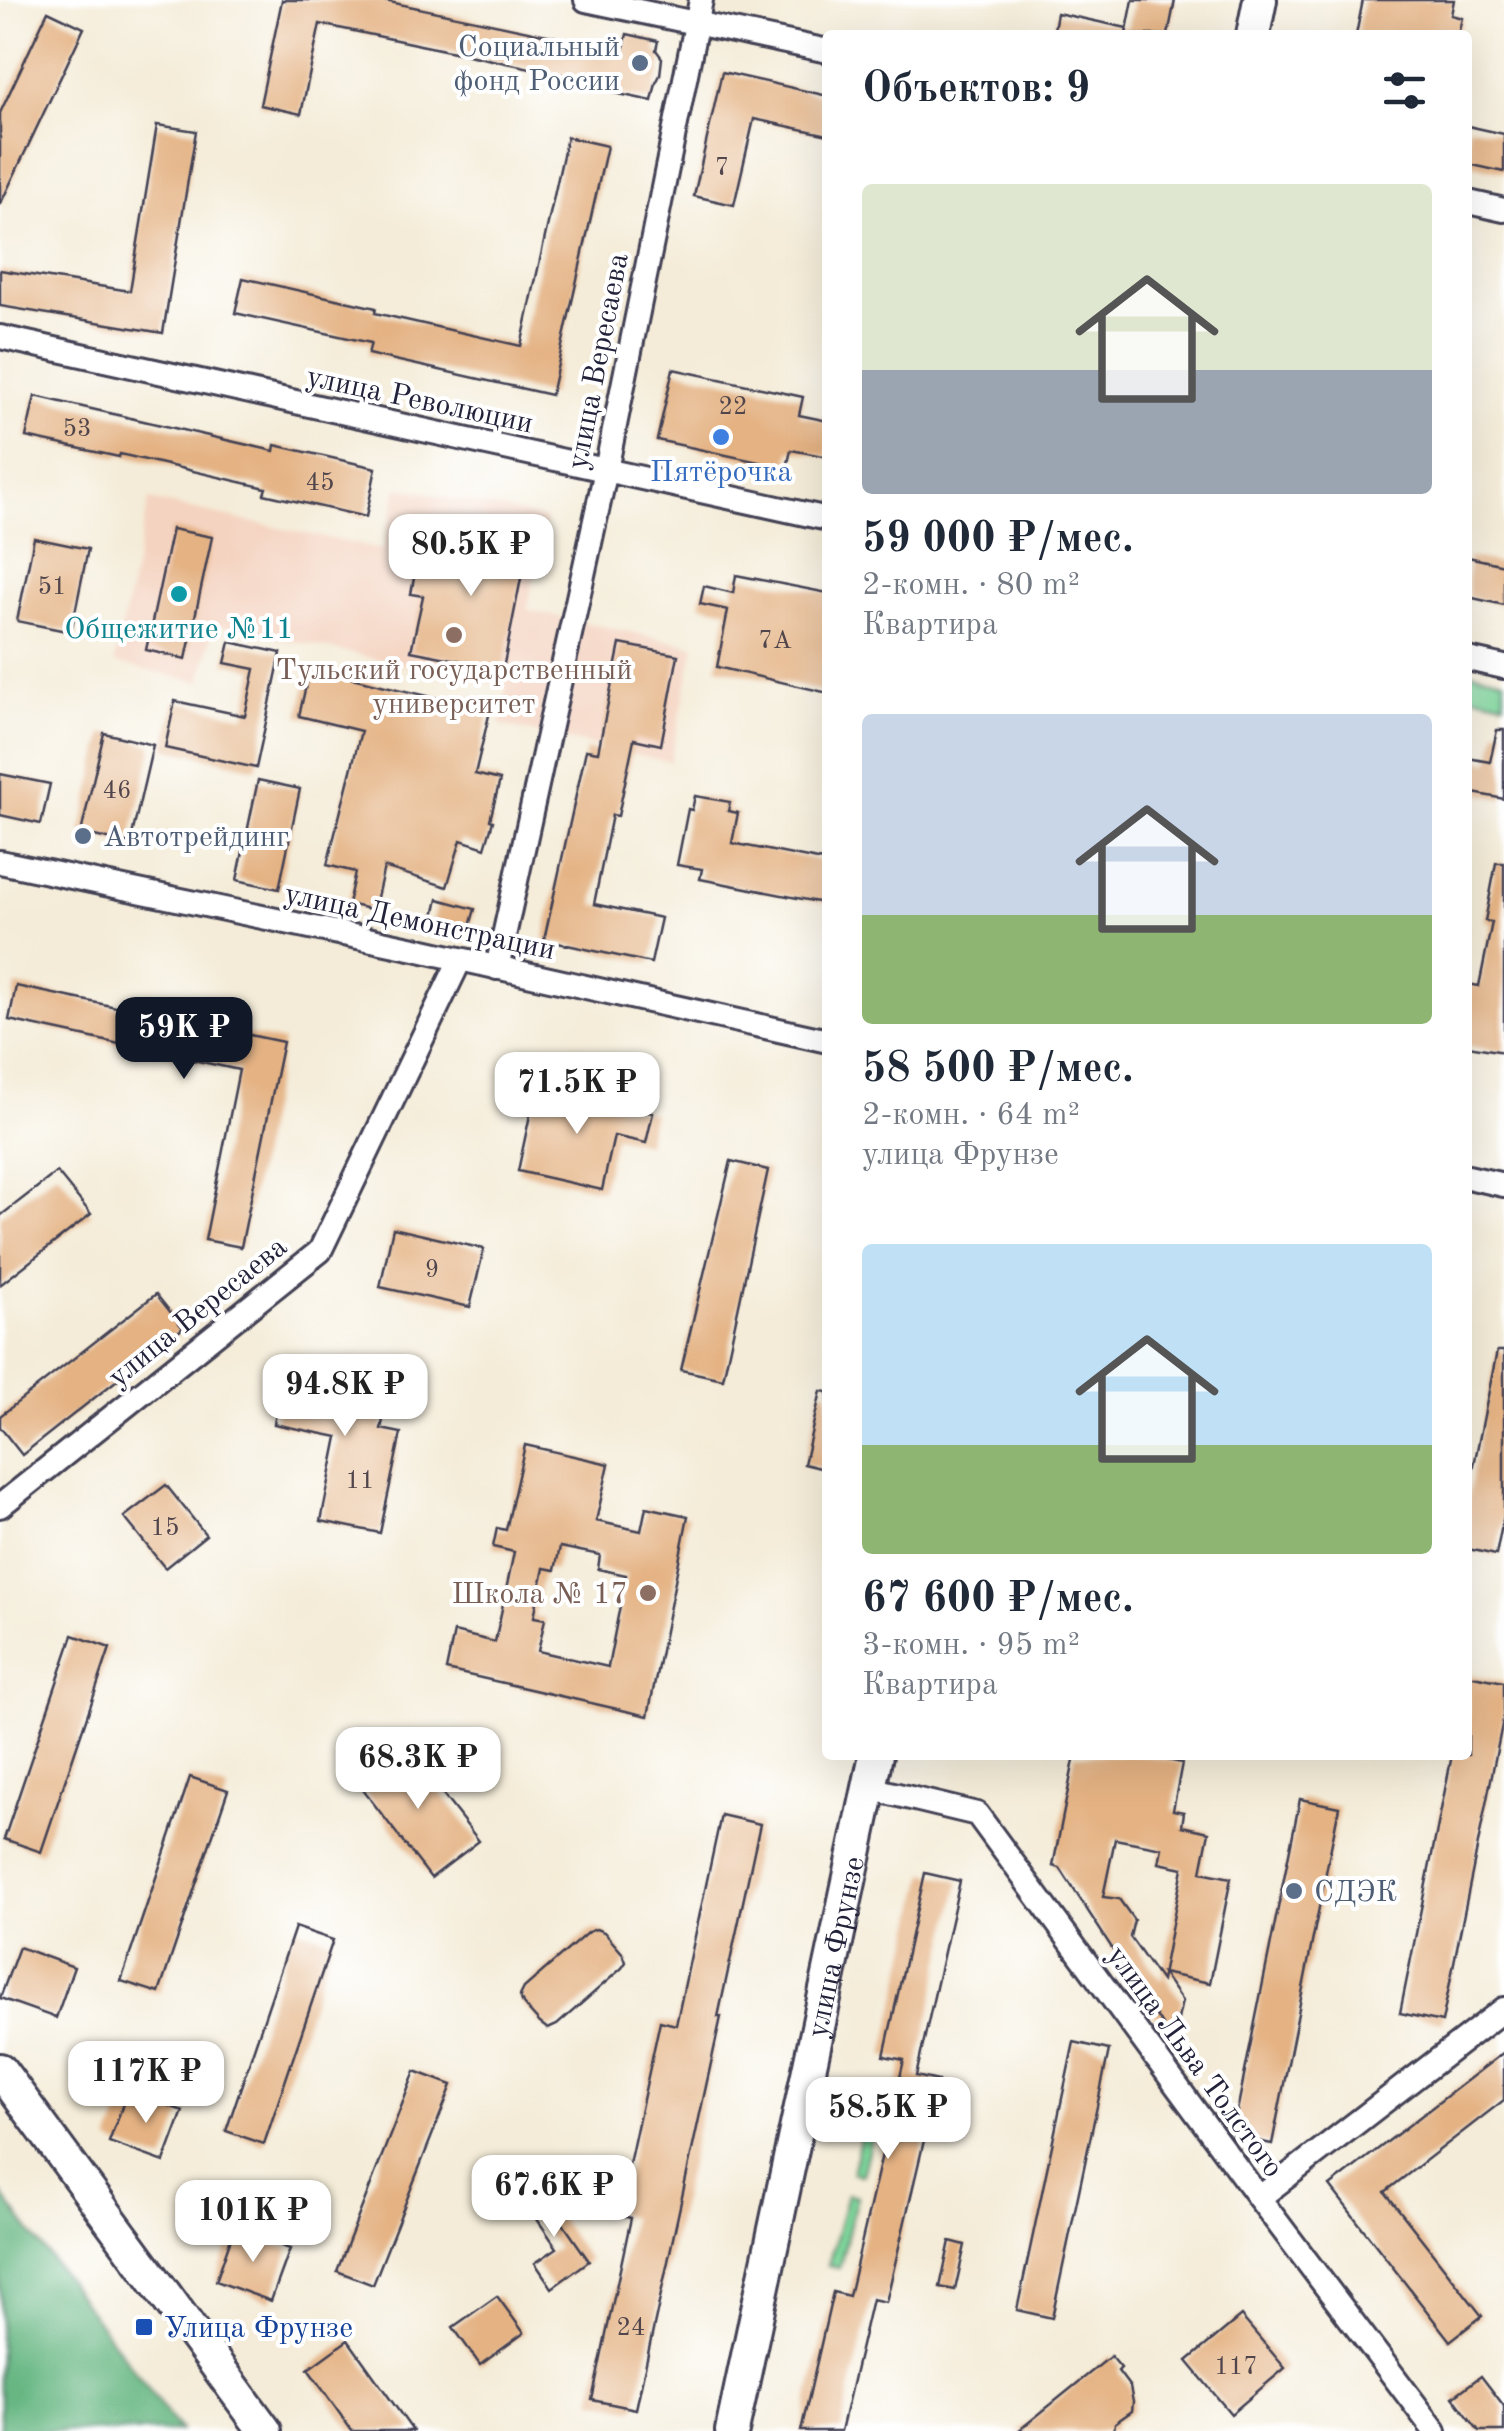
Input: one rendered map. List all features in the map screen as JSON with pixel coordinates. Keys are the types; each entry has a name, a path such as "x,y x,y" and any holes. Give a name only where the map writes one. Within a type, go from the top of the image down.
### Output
{"street":[{"path":"586,0 699,12 822,49"},
{"path":"1254,30 1260,0"},
{"name":"улица Вересаева","path":"496,968 606,470 699,12"},
{"path":"1472,203 1504,210"},
{"name":"улица Революции","path":"0,337 822,518"},
{"path":"1472,660 1504,667"},
{"name":"улица Демонстрации","path":"0,862 822,1040"},
{"name":"улица Вересаева","path":"0,1506 320,1251 460,960"},
{"path":"1472,1178 1504,1185"},
{"name":"улица Фрунзе","path":"732,2431 875,1760"},
{"name":"улица Льва Толстого","path":"869,1788 977,1814 1434,2431"},
{"path":"1259,2198 1504,2009"},
{"path":"0,2070 266,2431"}],"shaded area":[{"name":"Тульский государственный университет","path":"398,487 546,519 527,610 695,646 670,762 500,725 507,687 214,624 201,682 114,663 149,500 383,550"}],"green space":[{"path":"1472,672 1504,679 1504,702 1472,695"},
{"path":"866,2115 876,2117 862,2175 852,2173"},
{"path":"0,2191 180,2431 0,2431"},
{"path":"847,2194 857,2196 839,2268 828,2266"}],"building":[{"path":"282,0 380,0 623,51 627,34 658,41 660,75 652,101 614,93 616,86 320,24 301,114 260,105"},
{"path":"1133,0 1175,0 1169,30 1127,30"},
{"path":"1363,0 1454,0 1451,15 1462,18 1459,30 1357,30"},
{"path":"48,11 84,28 0,205 0,113"},
{"path":"1057,13 1127,28 1127,30 1054,30"},
{"path":"722,72 822,95 822,134 754,119 734,205 694,196"},
{"path":"157,125 196,131 163,333 0,306 0,270 130,291"},
{"path":"1472,127 1504,134 1504,172 1472,165"},
{"path":"567,137 607,146 551,395 368,354 371,343 235,313 243,278 521,346"},
{"path":"673,369 803,397 799,415 822,420 822,456 791,450 787,468 657,440"},
{"path":"35,396 274,451 275,445 376,468 366,517 264,494 266,488 26,437"},
{"path":"462,524 529,538 503,669 411,651 423,596 411,594 417,562 453,569"},
{"name":"Общежитие №11","path":"172,529 212,537 186,659 146,650"},
{"path":"34,538 88,549 71,632 17,621"},
{"path":"1472,558 1504,565 1504,605 1472,598"},
{"path":"736,575 822,592 822,692 717,667 728,610 700,604 704,586 733,593"},
{"path":"230,642 281,653 256,768 165,748 175,701 245,716 255,669 225,663"},
{"path":"620,644 678,655 661,745 634,739 618,816 612,815 594,904 661,918 651,963 544,940 586,750 598,752"},
{"path":"310,668 490,711 475,774 500,780 490,820 493,821 485,848 461,840 447,887 384,867 374,910 348,904 355,872 327,865 361,731 299,716"},
{"path":"1497,730 1504,730 1504,799 1472,793 1472,759 1490,762"},
{"path":"104,733 153,745 130,844 81,833"},
{"path":"0,774 50,784 41,824 0,815"},
{"path":"258,780 300,789 279,889 237,880"},
{"path":"695,796 730,802 728,811 738,813 732,843 822,861 822,903 700,879 702,869 677,865 688,809 692,810"},
{"path":"1496,863 1504,863 1504,1052 1472,1047 1472,985 1479,986 1492,922 1485,921"},
{"path":"438,899 475,909 468,933 432,924"},
{"path":"16,986 283,1042 241,1247 205,1240 239,1070 9,1020"},
{"path":"536,1087 653,1113 646,1143 614,1136 602,1190 518,1171"},
{"path":"731,1161 768,1170 723,1379 681,1370"},
{"path":"57,1172 91,1214 0,1285 0,1216"},
{"path":"393,1228 484,1249 470,1307 380,1287"},
{"path":"156,1294 183,1328 22,1455 0,1427 0,1416"},
{"path":"1497,1351 1504,1351 1504,1515 1496,1555 1472,1550 1472,1475"},
{"path":"286,1362 391,1384 381,1429 401,1433 380,1533 321,1521 338,1437 274,1424"},
{"path":"821,1391 822,1391 822,1468 804,1464"},
{"name":"Школа № 17","path":"525,1445 609,1464 596,1521 641,1531 646,1507 688,1516 648,1716 446,1670 454,1632 495,1642 514,1552 493,1547 497,1528 506,1530","holes":["560,1547 600,1555 598,1569 626,1575 608,1667 538,1651 545,1619 534,1617 544,1568 555,1570"]},
{"path":"166,1485 206,1535 165,1568 124,1517"},
{"path":"73,1635 110,1648 41,1852 4,1839"},
{"path":"1472,1676 1504,1682 1504,1715 1442,2022 1400,2013 1451,1760 1472,1760"},
{"path":"404,1745 479,1841 431,1878 357,1782"},
{"path":"1074,1760 1182,1763 1173,1810 1184,1812 1182,1826 1209,1832 1201,1872 1231,1878 1210,1983 1163,1973 1183,1868 1159,1863 1162,1848 1115,1839 1103,1897 1119,1899 1134,1920 1130,1937 1161,1981 1162,1974 1182,2001 1173,2042 1060,1868 1053,1866"},
{"path":"190,1777 228,1790 159,1993 121,1981"},
{"path":"1300,1799 1339,1807 1272,2144 1232,2136"},
{"path":"721,1815 760,1824 636,2409 592,2400 631,2218 618,2215 660,2021 676,2025"},
{"path":"925,1873 960,1881 916,2076 938,2081 886,2302 872,2299 841,2431 801,2431 833,2292 849,2296 904,2060 884,2056"},
{"path":"295,1927 333,1940 264,2144 226,2131"},
{"path":"596,1929 604,1932 626,1962 548,2029 520,1996 524,1988"},
{"path":"19,1947 74,1967 56,2018 0,1998"},
{"path":"1074,2042 1109,2050 1052,2318 1017,2310"},
{"path":"1504,2052 1504,2100 1385,2192 1482,2316 1450,2341 1330,2186"},
{"path":"415,2071 452,2085 373,2285 337,2271"},
{"path":"128,2091 183,2111 164,2162 109,2142"},
{"path":"534,2182 589,2261 552,2288 535,2263 557,2248 519,2193"},
{"path":"234,2229 290,2249 271,2301 216,2281"},
{"path":"950,2241 965,2245 955,2290 940,2287"},
{"path":"497,2296 524,2333 480,2365 453,2327"},
{"path":"1241,2316 1285,2368 1231,2414 1187,2361"},
{"path":"348,2340 413,2431 352,2431 308,2369"},
{"path":"1111,2356 1121,2368 1118,2371 1130,2387 1133,2402 1132,2411 1115,2423 1114,2431 1018,2431"},
{"path":"1481,2376 1504,2406 1504,2431 1479,2431 1453,2397"}],"place":[{"name":"Социальный фонд России","path":"640,63"},
{"name":"Пятёрочка","path":"721,437"},
{"name":"Общежитие №11","path":"179,594"},
{"name":"Тульский государственный университет","path":"454,635"},
{"name":"Автотрейдинг","path":"83,836"},
{"name":"Школа № 17","path":"648,1593"},
{"name":"СДЭК","path":"1294,1891"},
{"name":"Улица Фрунзе","path":"144,2327"}]}
